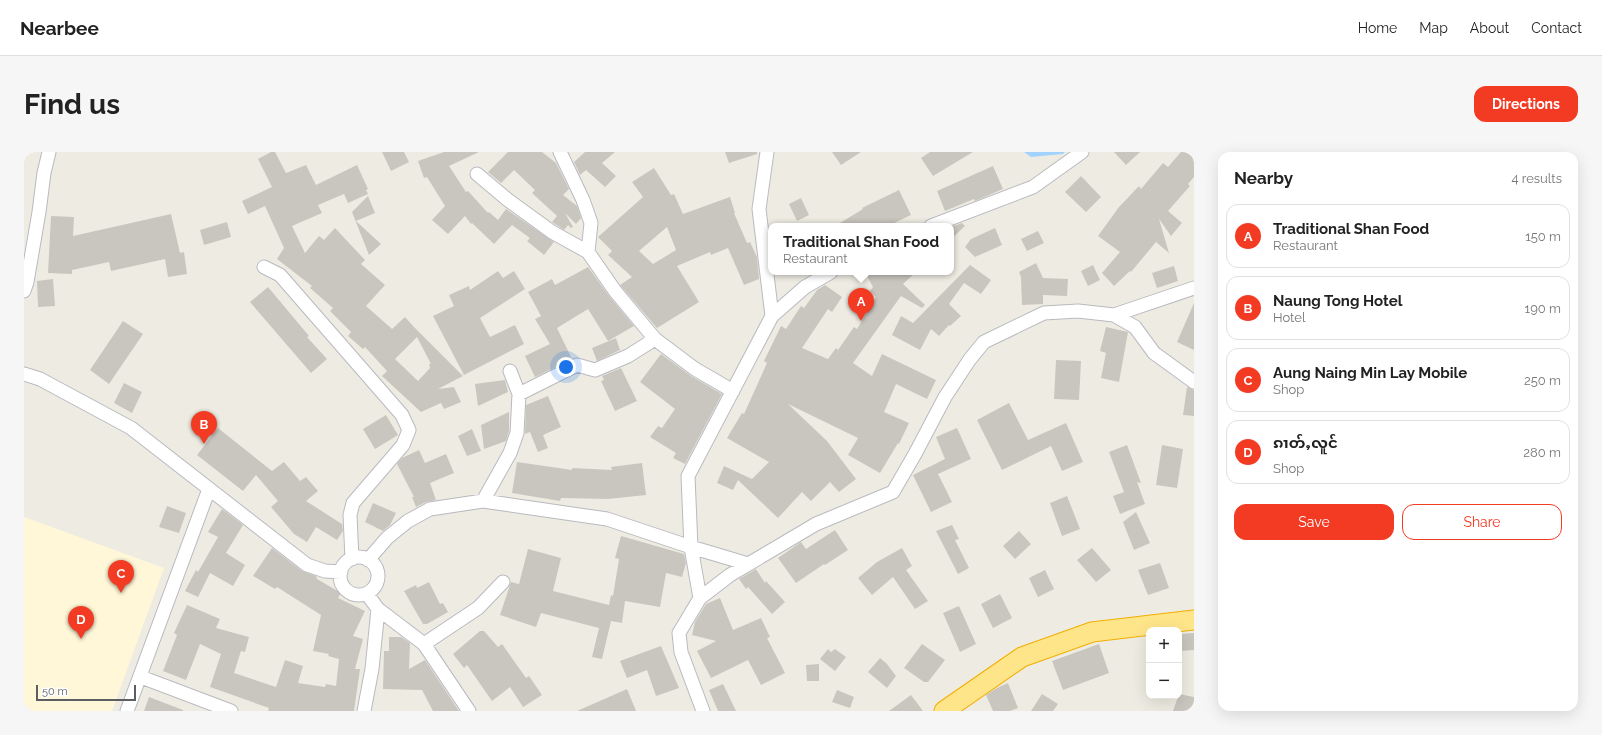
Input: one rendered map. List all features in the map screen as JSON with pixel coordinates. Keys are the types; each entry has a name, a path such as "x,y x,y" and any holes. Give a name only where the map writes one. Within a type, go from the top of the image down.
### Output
{"highway":[{"path":"944,711 1022,657 1092,632 1194,620"}],"street":[{"path":"24,291 27,282 44,173 49,152"},
{"path":"560,152 583,200 591,223 588,252"},
{"path":"768,152 759,209 772,316"},
{"path":"939,223 1033,187 1082,152"},
{"path":"478,174 508,200 552,232 588,252 615,291 655,339 695,369 734,390"},
{"path":"264,267 280,275 402,414 409,430 403,445 353,503 350,515 352,559"},
{"path":"700,598 691,547 688,476 772,316 805,288 826,275"},
{"path":"1114,316 1194,288"},
{"path":"703,711 681,652 679,633 700,598 730,575 816,524 893,492 915,454 944,397 984,342 1044,313 1078,311 1114,316 1135,327 1154,352 1194,382"},
{"path":"519,394 577,365 595,370 628,356 655,339"},
{"path":"483,501 510,453 517,434 519,394 510,371"},
{"path":"24,374 40,379 131,428 307,565 325,570 341,572"},
{"path":"128,711 209,489"},
{"path":"368,560 387,538 408,521 430,509 483,501 607,519 748,564"},
{"path":"357,558 368,560 377,568 378,579 376,586 367,594 359,595 347,591 341,582 341,572 344,566 352,559 357,558"},
{"path":"424,644 478,608 503,582"},
{"path":"367,594 378,609 424,644 469,711"},
{"path":"364,711 372,668 378,609"},
{"path":"141,677 231,711"}],"shaded area":[{"path":"24,517 164,568 112,711 24,711"}],"water":[{"path":"1024,152 1065,152 1063,154 1031,157"}],"building":[{"path":"271,152 275,152 286,173 306,165 316,185 357,165 368,189 366,190 368,194 348,203 344,194 318,205 322,213 292,226 305,253 319,236 324,240 335,228 365,260 361,264 385,285 366,306 392,329 405,317 463,376 438,389 454,387 461,402 444,409 441,403 421,412 382,376 387,371 365,347 363,349 348,336 351,332 330,311 333,308 310,288 312,286 277,259 284,248 265,206 248,214 242,201 272,187 258,159","holes":["417,337 431,364 429,364 430,368 418,381 395,359"]},
{"path":"382,152 404,152 409,162 391,171"},
{"path":"444,152 479,152 449,166 466,192 468,191 488,213 489,212 498,220 506,209 554,242 544,255 527,241 530,238 512,225 494,244 472,223 471,224 465,216 448,234 432,220 445,206 427,177 424,178 418,161"},
{"path":"508,152 542,152 556,163 569,189 563,195 577,206 581,218 576,224 565,213 573,227 571,228 568,225 564,230 552,222 557,216 532,193 535,190 514,170 501,183 488,172"},
{"path":"585,152 615,152 602,163 616,176 605,187 586,170 580,175 574,162"},
{"path":"725,152 757,152 757,154 729,163"},
{"path":"832,152 861,152 841,165"},
{"path":"930,152 973,152 933,176 921,158"},
{"path":"1114,152 1140,152 1126,165"},
{"path":"1181,152 1194,152 1194,177 1188,184 1190,186 1168,211 1182,223 1171,236 1159,219 1169,253 1156,242 1131,272 1130,271 1114,286 1102,273 1120,252 1098,236 1119,207 1139,186 1141,189 1163,163 1168,167"},
{"path":"993,166 1003,189 975,201 974,199 945,211 937,191"},
{"path":"654,168 671,195 674,194 683,214 730,197 734,213 747,243 750,242 757,257 759,279 744,285 728,248 711,255 710,252 677,266 699,302 657,328 620,285 632,277 608,255 612,251 598,237 643,197 632,182","holes":["667,227 676,250 653,264 639,251"]},
{"path":"1081,176 1101,197 1086,212 1065,192"},
{"path":"899,190 911,215 894,223 840,223 863,209 862,208"},
{"path":"368,196 375,213 356,221 381,244 369,255 352,212"},
{"path":"801,198 809,215 797,221 789,204"},
{"path":"171,214 180,253 184,252 187,274 168,277 165,259 111,271 109,262 72,270 72,274 48,273 51,216 74,217 73,236"},
{"path":"227,222 231,237 204,245 200,230"},
{"path":"962,223 965,226 954,236 954,226"},
{"path":"995,228 1002,245 975,257 965,247 971,239"},
{"path":"1038,231 1044,243 1027,251 1021,239"},
{"path":"1036,263 1043,278 1068,279 1067,296 1043,295 1043,304 1022,305 1021,277 1019,272"},
{"path":"970,265 991,280 981,294 964,283 949,304 961,316 950,326 949,325 939,336 931,329 920,350 892,335 901,316 913,323"},
{"path":"1093,265 1100,280 1088,286 1081,271"},
{"path":"1174,266 1178,281 1157,288 1152,273"},
{"path":"588,267 609,296 634,326 608,341 588,309 557,328 572,359 535,377 525,356 550,344 535,319 541,316 528,292 552,279 555,285"},
{"path":"498,271 503,278 514,271 525,289 480,318 490,337 515,325 524,344 464,375 433,316 454,306 449,295 469,286 470,290"},
{"path":"867,275 913,275 903,284 925,305 922,308 901,296 853,363 872,376 882,354 936,380 927,399 896,384 884,412 909,423 899,444 898,443 880,473 848,455 858,438 788,404 827,441 856,479 839,492 830,482 811,501 802,492 778,518 738,480 733,490 717,483 724,466 752,479 769,462 727,438 742,413 744,414 767,363 764,361 781,326 786,329 801,306 804,308 817,290 825,285 842,297 832,312 828,309 802,348 828,359 836,348 838,350 854,327 857,329 876,297 870,291 873,287"},
{"path":"53,279 55,306 38,307 37,281"},
{"path":"268,287 309,336 307,337 327,359 311,373 250,302"},
{"path":"1194,303 1194,350 1177,342"},
{"path":"123,321 143,334 109,384 90,370"},
{"path":"1106,327 1128,332 1119,382 1101,378 1106,353 1100,351"},
{"path":"616,338 620,350 597,361 592,348"},
{"path":"661,354 691,376 722,394 685,464 673,458 676,453 650,437 658,426 662,428 675,409 640,382"},
{"path":"1056,360 1081,361 1079,400 1054,399"},
{"path":"621,368 637,401 615,411 601,381 604,380 602,376"},
{"path":"505,380 508,392 478,406 475,384"},
{"path":"124,383 142,392 132,413 114,403"},
{"path":"1187,387 1194,390 1194,416 1183,415"},
{"path":"548,396 561,427 543,435 548,448 538,452 530,432 525,434 526,405"},
{"path":"1009,403 1028,440 1066,423 1083,462 1062,471 1051,446 1002,470 977,420"},
{"path":"509,412 509,431 506,441 484,449 481,425"},
{"path":"386,415 398,435 375,449 363,429"},
{"path":"218,428 272,471 284,462 300,481 306,477 318,491 306,501 342,524 343,531 337,540 316,527 307,542 294,534 271,507 278,501 256,475 243,491 197,455"},
{"path":"957,428 971,459 938,474 952,502 931,512 913,475 945,459 936,437"},
{"path":"472,429 481,451 467,456 458,436"},
{"path":"1127,445 1141,483 1137,482 1145,504 1120,514 1113,496 1124,492 1109,452"},
{"path":"1162,445 1183,449 1177,488 1156,485"},
{"path":"419,450 425,463 446,454 454,473 430,483 436,500 426,502 416,507 412,497 414,497 397,464 402,458"},
{"path":"517,462 572,470 572,468 612,470 611,467 642,463 646,495 608,499 561,498 560,501 512,493"},
{"path":"1067,496 1080,529 1062,536 1050,503"},
{"path":"373,503 396,513 390,525 383,531 365,522"},
{"path":"167,506 186,513 179,533 159,527"},
{"path":"222,509 243,525 226,553 245,565 233,586 210,573 198,597 185,591 196,570 198,572 218,537 208,532"},
{"path":"1136,512 1150,543 1134,550 1123,522"},
{"path":"952,525 959,539 955,540 969,568 958,574 936,531"},
{"path":"835,530 848,550 796,583 778,558 801,542 806,549"},
{"path":"1019,531 1031,544 1015,559 1003,546"},
{"path":"621,536 684,554 686,563 682,577 666,573 660,607 625,601 622,623 611,621 602,659 592,657 599,628 541,613 536,627 500,615 511,582 519,584 528,549 561,558 553,591 609,605 611,595 613,596 619,559 615,558"},
{"path":"272,548 302,571 316,576 317,579 341,593 338,598 365,611 353,636 363,639 355,669 360,669 354,711 268,711 269,708 210,687 221,654 200,644 186,680 163,671 177,635 174,633 187,605 220,619 216,628 249,637 245,652 241,651 234,673 276,687 285,660 303,666 298,683 325,687 326,684 336,686 339,659 328,656 329,654 313,651 321,615 277,587 275,589 253,576"},
{"path":"902,548 912,566 906,570 928,601 915,609 893,577 872,595 858,578 877,562"},
{"path":"1092,548 1111,570 1096,582 1077,560"},
{"path":"1160,563 1169,588 1148,595 1138,570"},
{"path":"756,569 765,583 766,581 785,602 772,614 748,587 746,589 739,579"},
{"path":"1045,570 1054,589 1038,597 1029,578"},
{"path":"429,582 440,604 443,603 448,612 427,624 423,624 404,591 416,585 417,588"},
{"path":"1000,594 1012,618 993,628 981,604"},
{"path":"720,598 733,630 761,618 770,637 767,638 785,673 761,685 748,660 711,678 697,651 716,641 692,635 695,622 706,604"},
{"path":"959,606 976,644 960,652 943,613"},
{"path":"480,631 484,631 498,647 502,644 526,678 529,676 542,695 523,707 510,687 492,701 467,665 464,668 453,654"},
{"path":"1194,633 1194,650 1182,651 1182,634"},
{"path":"389,637 401,637 410,643 409,669 425,660 459,711 433,711 422,690 383,689 384,651 389,651"},
{"path":"922,644 945,660 928,682 924,682 904,668"},
{"path":"1099,644 1109,673 1063,690 1052,661"},
{"path":"661,646 679,688 656,696 647,670 627,678 620,661"},
{"path":"828,649 831,652 835,649 846,657 835,671 820,659"},
{"path":"880,658 887,664 896,676 887,688 868,672"},
{"path":"819,664 819,681 807,681 806,665"},
{"path":"1008,683 1018,708 1010,711 993,711 986,695"},
{"path":"723,684 736,711 718,711 709,690"},
{"path":"627,689 636,711 577,711"},
{"path":"837,690 854,697 850,708 832,702"},
{"path":"1042,694 1058,704 1053,711 1031,711"},
{"path":"911,695 923,711 889,711"},
{"path":"1182,695 1194,697 1194,711 1173,711 1177,699 1182,699"},
{"path":"149,697 183,710 183,711 144,711"}],"place":[{"name":"Traditional Shan Food","path":"861,321"},
{"name":"Naung Tong Hotel","path":"204,444"},
{"name":"Aung Naing Min Lay Mobile","path":"121,593"},
{"name":"ၵၢတ်ႇလူင်","path":"81,639"}]}
